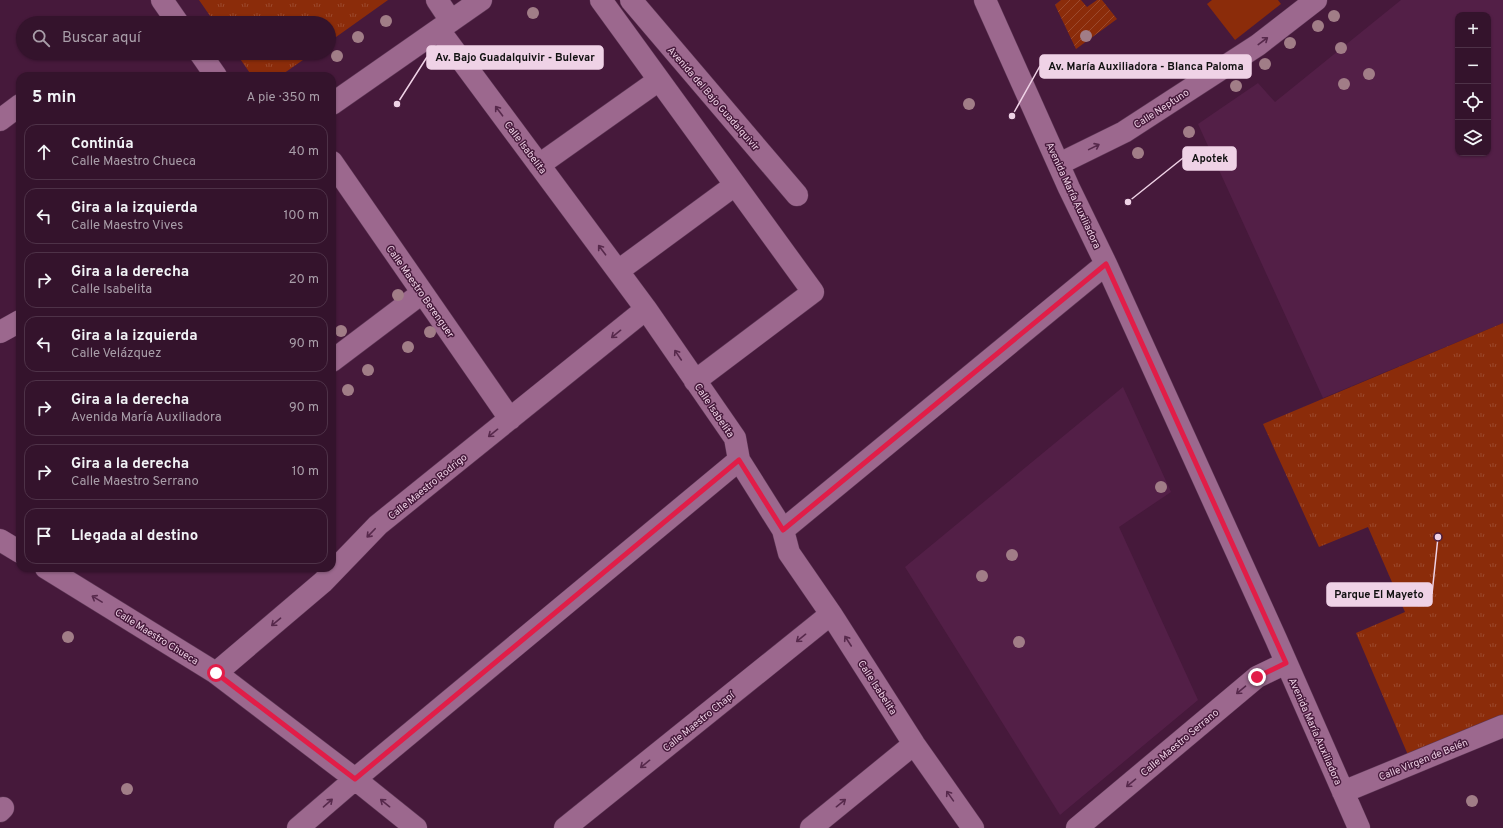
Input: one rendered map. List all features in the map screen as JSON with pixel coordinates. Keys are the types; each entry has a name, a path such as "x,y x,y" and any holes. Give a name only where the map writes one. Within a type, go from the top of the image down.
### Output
{"street":[{"path":"162,0 173,16"},
{"name":"Calle Isabelita","path":"437,0 445,25 539,165 646,309 735,438 739,460 783,530 789,553 831,614 914,744 973,828"},
{"path":"336,101 481,0"},
{"path":"601,0 813,292 695,380"},
{"name":"Avenida del Bajo Guadalquivir","path":"631,0 797,195"},
{"name":"Avenida María Auxiliadora","path":"985,0 1106,264 1359,828"},
{"name":"Calle Neptuno","path":"1059,164 1124,132 1258,45 1308,2"},
{"path":"205,60 213,72"},
{"path":"539,165 659,80"},
{"path":"0,120 16,108"},
{"name":"Calle Maestro Berenguer","path":"336,168 510,419"},
{"path":"618,271 735,185"},
{"path":"783,530 1106,264"},
{"path":"336,358 422,293"},
{"name":"Calle Maestro Rodrigo","path":"336,560 646,309"},
{"path":"298,828 739,460"},
{"path":"0,540 16,550"},
{"name":"Calle Maestro Chueca","path":"52,572 216,673 355,779 416,828"},
{"name":"Calle Maestro Rodrigo","path":"216,673 318,575"},
{"name":"Calle Maestro Chapí","path":"565,828 831,614"},
{"name":"Calle Maestro Serrano","path":"1077,828 1257,677 1286,663"},
{"name":"Calle Virgen de Belén","path":"1343,792 1503,726"},
{"path":"811,828 914,744"}],"shaded area":[{"path":"1401,0 1503,0 1503,323 1323,398 1198,124 1258,83 1275,102"},
{"path":"1123,387 1171,492 1119,527 1198,700 1060,815 905,567"}],"green space":[{"path":"199,0 388,0 336,37 336,16 210,16"},
{"path":"1061,0 1081,0 1087,7 1097,0 1102,0 1117,19 1076,49 1055,5"},
{"path":"1212,0 1278,0 1281,4 1235,40 1207,4"},
{"path":"241,60 303,60 286,72 249,72"},
{"path":"1503,323 1503,716 1408,755 1356,633 1405,612 1368,527 1319,547 1263,424"}],"place":[{"name":"Av. Bajo Guadalquivir - Bulevar","path":"397,104"},
{"name":"Av. María Auxiliadora - Blanca Paloma","path":"1012,116"},
{"name":"Apotek","path":"1128,202"},
{"name":"Parque El Mayeto","path":"1438,537"}],"route":[{"path":"216,673 355,779 739,460 783,530 1106,264 1286,663 1257,677"}]}
